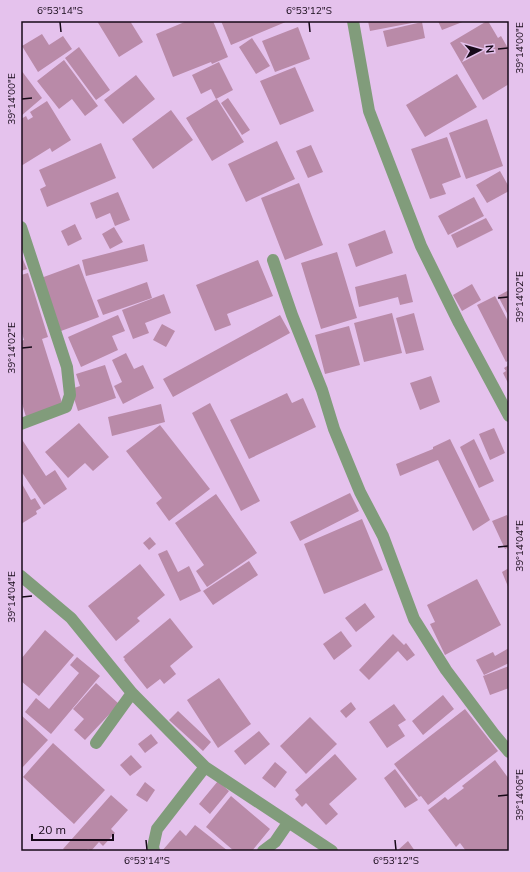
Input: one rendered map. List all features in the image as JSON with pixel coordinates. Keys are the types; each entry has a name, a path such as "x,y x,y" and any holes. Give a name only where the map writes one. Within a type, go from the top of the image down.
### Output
{"street":[{"path":"353,21 369,111 421,246 459,323 509,416"},
{"path":"21,227 67,367 70,395 66,407 21,424"},
{"path":"273,260 292,315 322,390 334,429 360,492 383,536 414,619 446,670 509,752"},
{"path":"21,576 71,618 132,693 205,767 332,851"},
{"path":"96,743 132,693"},
{"path":"154,851 153,847 157,829 205,767"},
{"path":"263,851 275,842 288,823"}],"building":[{"path":"97,21 130,21 143,42 119,57"},
{"path":"187,21 213,21 228,57 173,77 156,34"},
{"path":"221,21 288,21 231,45"},
{"path":"368,21 417,21 417,22 370,31"},
{"path":"438,21 465,21 442,30"},
{"path":"487,21 498,38 501,36 509,50 509,84 483,100 450,43"},
{"path":"422,22 425,38 387,47 383,31"},
{"path":"298,27 310,59 275,72 262,41"},
{"path":"42,34 49,45 63,36 72,49 38,72 22,46"},
{"path":"252,38 270,66 256,74 239,47"},
{"path":"79,47 110,90 96,100 65,58"},
{"path":"64,60 98,106 85,116 72,99 59,109 37,81"},
{"path":"219,62 233,90 216,99 211,89 201,94 192,75"},
{"path":"295,67 314,111 280,125 260,81"},
{"path":"21,70 42,98 21,116"},
{"path":"457,74 477,107 425,137 406,105"},
{"path":"136,75 155,99 123,124 104,100"},
{"path":"228,98 250,130 242,135 221,103"},
{"path":"217,99 244,142 212,161 186,118"},
{"path":"47,101 71,140 52,152 50,148 21,166 21,119 26,116 28,120 33,117 30,112"},
{"path":"171,110 193,140 153,169 132,139"},
{"path":"487,119 503,166 466,179 449,133"},
{"path":"447,137 461,177 442,184 446,194 430,199 411,149"},
{"path":"277,141 295,179 246,202 228,164"},
{"path":"101,143 116,178 47,207 40,189 46,186 39,170"},
{"path":"311,145 323,172 308,178 296,151"},
{"path":"500,171 509,187 509,191 487,203 476,185"},
{"path":"299,183 323,245 285,260 261,198"},
{"path":"118,192 130,220 115,226 110,213 96,219 90,203"},
{"path":"474,197 484,216 448,235 438,216"},
{"path":"486,218 493,230 457,248 451,235"},
{"path":"75,224 82,239 68,246 61,231"},
{"path":"114,227 123,242 110,249 102,234"},
{"path":"385,230 393,253 356,267 348,244"},
{"path":"144,244 148,261 86,276 82,260"},
{"path":"337,252 357,318 321,329 301,263"},
{"path":"21,255 27,269 21,271"},
{"path":"258,260 273,296 227,314 231,325 215,331 196,285"},
{"path":"79,264 99,317 61,331 41,278"},
{"path":"28,273 48,337 42,339 63,406 26,417 21,400 21,341 24,340 21,330 21,275"},
{"path":"406,274 413,302 400,305 398,297 359,307 355,287"},
{"path":"147,282 152,298 103,315 97,300"},
{"path":"472,284 481,300 462,311 453,295"},
{"path":"509,290 509,317 498,296"},
{"path":"164,294 171,313 145,323 149,333 133,339 122,310"},
{"path":"495,296 509,323 509,360 506,362 477,305"},
{"path":"392,313 402,353 364,362 354,323"},
{"path":"414,313 424,350 406,354 396,318"},
{"path":"118,315 125,331 112,336 118,350 81,367 68,337"},
{"path":"280,315 290,333 173,397 163,379"},
{"path":"162,324 175,331 166,347 153,340"},
{"path":"349,326 360,365 325,374 315,335"},
{"path":"126,353 134,369 143,365 154,388 123,404 114,386 122,382 112,360"},
{"path":"105,365 116,398 78,411 71,389 80,386 76,374"},
{"path":"509,365 509,385 503,373 506,371 504,368"},
{"path":"431,376 440,402 420,410 410,383"},
{"path":"287,393 292,403 303,398 316,427 249,459 230,420"},
{"path":"210,403 260,501 241,511 192,413"},
{"path":"161,404 165,422 112,436 108,417"},
{"path":"79,423 109,457 93,471 85,463 68,478 45,452"},
{"path":"160,425 210,489 169,521 156,503 162,498 126,451"},
{"path":"494,428 505,453 490,460 479,434"},
{"path":"21,438 46,476 55,470 67,489 44,505 21,471"},
{"path":"450,439 490,520 473,531 438,460 400,476 396,464 433,449 433,447"},
{"path":"474,439 494,481 479,488 460,447"},
{"path":"21,482 31,500 35,498 41,508 36,511 37,514 21,524"},
{"path":"350,493 359,511 300,541 290,522"},
{"path":"216,494 257,553 207,587 196,571 204,565 175,523"},
{"path":"507,515 509,519 509,547 505,549 492,521"},
{"path":"362,519 383,570 324,594 304,544"},
{"path":"150,537 156,544 149,550 143,543"},
{"path":"167,550 178,572 189,566 201,591 180,601 158,554"},
{"path":"249,561 258,575 213,605 203,591"},
{"path":"140,564 165,595 137,618 140,621 116,641 88,606"},
{"path":"509,568 509,589 502,572"},
{"path":"477,579 501,625 445,655 430,624 435,622 427,605"},
{"path":"365,603 375,617 356,632 345,618"},
{"path":"170,618 193,647 170,666 176,674 164,684 160,679 147,689 123,657"},
{"path":"45,630 74,655 39,696 21,681 21,659"},
{"path":"341,631 352,646 334,660 323,644"},
{"path":"393,634 404,645 406,643 415,655 407,661 398,651 369,680 359,670"},
{"path":"509,648 509,663 484,675 476,660 493,652 495,656"},
{"path":"77,657 100,676 51,734 25,712 36,698 49,709 79,673 70,665"},
{"path":"509,666 509,688 490,695 483,676"},
{"path":"219,678 251,724 218,748 187,700"},
{"path":"96,683 119,704 85,740 74,730 84,719 73,709"},
{"path":"443,695 454,709 423,735 412,721"},
{"path":"351,702 356,709 346,718 340,711"},
{"path":"394,704 406,720 398,725 405,736 387,748 369,722"},
{"path":"465,709 498,751 428,805 421,796 419,797 394,764"},
{"path":"178,711 211,742 203,751 169,720"},
{"path":"21,715 48,740 21,769"},
{"path":"310,717 337,744 306,774 280,746"},
{"path":"259,731 270,744 245,765 234,751"},
{"path":"151,734 158,743 145,753 138,744"},
{"path":"53,743 105,790 74,824 23,777"},
{"path":"335,754 357,779 329,804 338,814 326,825 306,803 302,807 295,799 299,795 295,790"},
{"path":"131,755 142,767 130,776 120,765"},
{"path":"495,760 509,779 509,849 506,851 466,851 460,843 456,847 428,810 445,797 448,800 464,788 462,786"},
{"path":"275,762 287,772 275,788 262,778"},
{"path":"395,769 418,800 405,808 384,778"},
{"path":"218,781 229,791 210,814 199,804"},
{"path":"145,782 155,790 147,802 136,795"},
{"path":"111,795 128,810 111,829 115,833 103,846 99,842 91,851 88,849 86,851 65,851 63,849"},
{"path":"231,796 270,829 252,851 234,851 206,827"},
{"path":"195,825 228,851 162,851 180,830 186,836"},
{"path":"408,841 415,851 398,850"}]}
